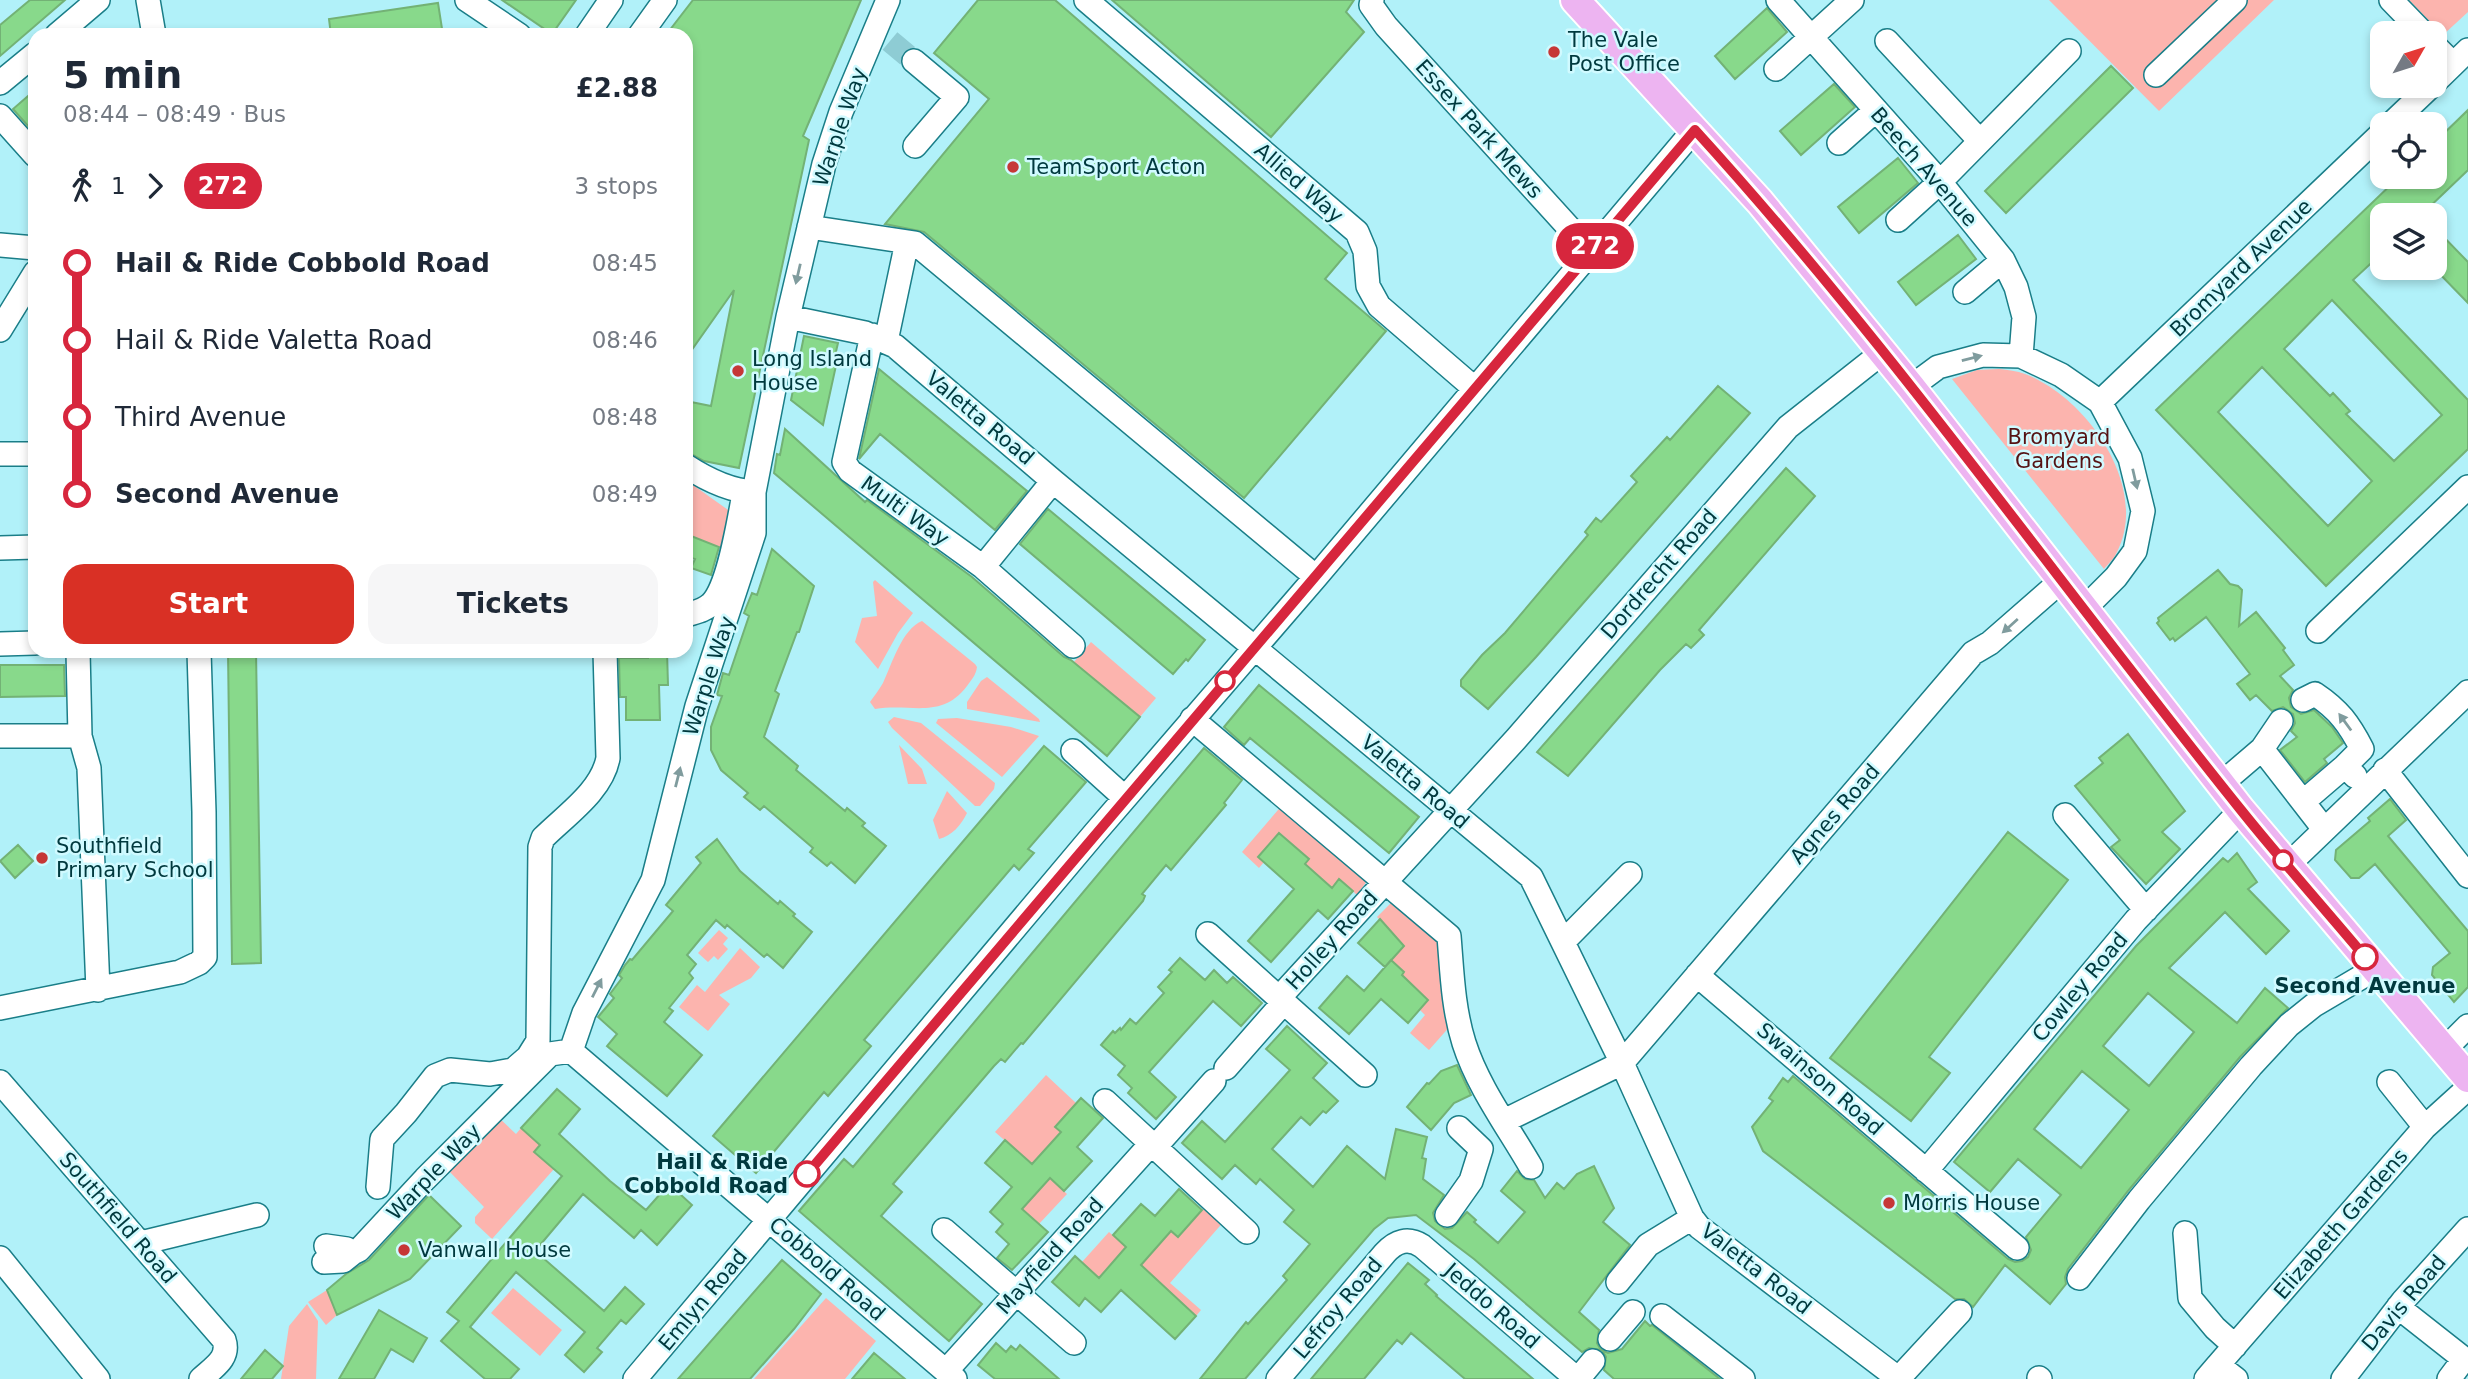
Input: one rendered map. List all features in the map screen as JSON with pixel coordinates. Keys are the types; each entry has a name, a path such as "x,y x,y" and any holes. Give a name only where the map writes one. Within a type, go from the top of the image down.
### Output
{"main road":[{"path":"1575,0 1760,202 1911,387 2241,810 2468,1078"}],"street":[{"path":"65,28 98,0"},
{"path":"148,0 153,28"},
{"path":"467,0 509,28"},
{"path":"592,28 611,0"},
{"path":"645,28 665,0"},
{"name":"Warple Way","path":"325,1254 347,1249 353,1253 359,1250 550,1054 571,1051 584,1013 653,880 696,706 754,533 749,492 824,163 841,112 883,35 888,0"},
{"name":"Allied Way","path":"1086,0 1357,232 1365,251 1368,286 1379,306 1474,388"},
{"name":"Beech Avenue","path":"1778,0 1940,182 2003,260 2016,287 2024,317 2021,356"},
{"path":"1776,69 1852,0"},
{"path":"2156,75 2235,0"},
{"path":"2391,0 2411,21"},
{"name":"Essex Park Mews","path":"1374,16 1479,144 1591,252"},
{"path":"1887,41 1980,141"},
{"path":"1898,219 1940,182 2069,51"},
{"path":"2447,70 2461,57"},
{"path":"0,83 28,60"},
{"path":"914,61 957,97 915,146"},
{"path":"2404,112 2418,98"},
{"path":"1839,144 1875,110"},
{"path":"0,116 28,147"},
{"name":"Emlyn Road","path":"635,1379 1192,719 1695,130"},
{"name":"Bromyard Avenue","path":"2100,401 2370,144"},
{"path":"809,227 915,243 1316,577"},
{"path":"879,338 907,242"},
{"path":"0,245 28,247"},
{"path":"1965,292 2003,260"},
{"path":"0,330 28,284"},
{"name":"Valetta Road","path":"788,317 879,338 895,346 1450,813 1531,877 1564,940 1692,1218 1699,1227 1899,1379"},
{"name":"Multi Way","path":"879,338 844,462 850,471 983,567"},
{"name":"Dordrecht Road","path":"1450,813 1788,427 1883,352"},
{"path":"1911,387 1938,366 1983,355 2021,356 2061,375 2100,401 2130,458 2143,511 2135,551 2116,577 2085,608"},
{"path":"0,454 28,454"},
{"path":"693,471 708,481 749,492 727,569 714,602 693,613"},
{"path":"1053,481 983,567 1073,646"},
{"path":"2318,631 2468,487"},
{"path":"0,548 28,547"},
{"name":"Agnes Road","path":"1622,1063 1973,653 1990,643 2062,580"},
{"path":"0,644 28,643"},
{"path":"78,658 80,736 89,768 99,990"},
{"path":"0,1008 180,972 205,957 199,658"},
{"path":"378,1187 382,1139 435,1076 450,1070 490,1074 513,1070 528,1057 538,1041 540,847 543,838 601,779 606,768 605,658"},
{"path":"2288,865 2468,692"},
{"path":"2302,700 2315,694 2335,707 2351,728 2362,749 2303,802"},
{"path":"1192,719 1449,936 1455,1003 1465,1045 1492,1102 1495,1136"},
{"path":"2221,784 2262,749 2281,721"},
{"path":"0,736 80,736"},
{"path":"2262,749 2324,829"},
{"path":"1073,751 1125,798"},
{"path":"2345,766 2366,789"},
{"path":"2385,770 2465,864"},
{"name":"Cowley Road","path":"1934,1177 2146,910 2241,810"},
{"name":"Holley Road","path":"1153,1146 1220,1075 1386,881 1450,813"},
{"path":"2065,814 2146,910"},
{"path":"1564,940 1630,874"},
{"path":"1208,934 1365,1075"},
{"path":"2079,1278 2139,1200 2251,1066 2289,1025 2314,1005 2375,969"},
{"name":"Swainson Road","path":"1697,975 2017,1248"},
{"path":"2443,1051 2468,1026"},
{"name":"Cobbold Road","path":"571,1051 950,1375"},
{"path":"1495,1136 1622,1063"},
{"name":"Southfield Road","path":"0,1082 223,1340 226,1348 223,1358 201,1379"},
{"path":"2389,1082 2425,1127"},
{"name":"Elizabeth Gardens","path":"2220,1374 2235,1346 2425,1127 2468,1088"},
{"path":"1105,1101 1247,1232"},
{"path":"1459,1128 1495,1136 1531,1167"},
{"name":"Lefroy Road","path":"1278,1379 1394,1244 1412,1244 1442,1221 1471,1181 1495,1136"},
{"name":"Mayfield Road","path":"950,1375 1016,1293 1153,1146"},
{"path":"141,1243 257,1215"},
{"path":"1618,1282 1648,1245 1692,1218"},
{"name":"Davis Road","path":"2343,1379 2398,1307 2468,1229"},
{"path":"944,1230 1074,1343"},
{"path":"2185,1233 2190,1298 2215,1328 2235,1346"},
{"name":"Jeddo Road","path":"1412,1244 1577,1379"},
{"path":"0,1258 98,1379"},
{"path":"2398,1307 2464,1359 2449,1379"},
{"path":"1611,1339 1633,1311"},
{"path":"1899,1379 1960,1312"},
{"path":"1662,1316 1743,1379"},
{"path":"1577,1379 1593,1361"}],"green space":[{"path":"2049,0 2274,0 2159,111"},
{"path":"2409,0 2468,0 2468,12 2447,31 2447,21 2429,21"},
{"name":"Bromyard Gardens","path":"1999,369 2022,373 2048,386 2070,402 2090,423 2107,447 2119,473 2125,500 2125,527 2116,555 2104,569 1952,379 1977,370"},
{"path":"693,485 731,512 722,548 693,537"},
{"path":"875,580 913,613 898,633 878,669 855,642 862,618 877,616 873,582"},
{"path":"922,621 975,664 975,675 957,697 936,707 875,709 870,702 883,683 898,648 909,631"},
{"path":"1091,642 1156,698 1140,717 1110,692 1068,669"},
{"path":"987,677 1040,722 967,709 967,702 981,681"},
{"path":"894,717 921,723 995,783 994,789 980,806 975,806 892,728 888,722"},
{"path":"957,718 1011,727 1039,736 1002,777 936,723 938,719"},
{"path":"899,745 922,769 927,784 908,784"},
{"path":"947,791 967,813 956,829 939,839 933,820"},
{"path":"1284,803 1367,881 1357,895 1339,879 1332,888 1305,864 1308,858 1280,833 1258,857 1264,862 1259,868 1242,852"},
{"path":"1396,898 1441,936 1452,1024 1429,1050 1410,1033 1425,1015 1420,1010 1428,1000 1402,975 1404,972 1391,960 1404,946 1377,917"},
{"path":"719,930 728,938 723,944 728,949 718,960 714,956 708,962 698,953"},
{"path":"740,948 760,967 751,978 719,995 730,1004 708,1031 679,1007 697,985 705,992"},
{"path":"1046,1075 1076,1103 1055,1126 1061,1132 1032,1164 995,1132"},
{"path":"497,1116 516,1134 521,1128 540,1145 534,1152 554,1169 492,1239 475,1223 475,1217 484,1207 446,1168"},
{"path":"1050,1178 1067,1194 1039,1224 1035,1221 1032,1224 1019,1212"},
{"path":"1186,1182 1226,1219 1170,1283 1201,1310 1196,1316 1141,1265 1171,1231 1178,1236 1204,1208 1181,1187"},
{"path":"1109,1232 1126,1247 1099,1284 1082,1262"},
{"path":"513,1288 562,1330 540,1356 491,1313"},
{"path":"327,1290 337,1315 326,1325 308,1302"},
{"path":"826,1298 876,1341 845,1379 754,1379"},
{"path":"307,1304 318,1321 316,1379 281,1379 289,1326"}],"building":[{"path":"30,0 65,0 32,28 28,28 28,32 0,56 0,25"},
{"path":"502,0 576,0 556,28 543,28"},
{"path":"693,0 861,0 803,136 809,140 739,468 704,461 693,455 693,402 711,406 734,290 693,348 693,28 671,28"},
{"path":"978,0 1055,0 1347,253 1325,279 1386,331 1244,498 924,232 885,224 989,99 934,53"},
{"path":"1112,0 1354,0 1346,12 1364,32 1271,137"},
{"path":"438,3 442,28 330,28 329,19"},
{"path":"1767,8 1787,32 1735,79 1715,56"},
{"path":"2111,66 2133,88 2006,213 1985,191"},
{"path":"1834,84 1855,107 1801,155 1780,131"},
{"path":"28,96 28,126 13,109"},
{"path":"2468,110 2468,170 2434,203 2372,203 2386,189 2447,189 2447,130"},
{"path":"1898,158 1918,183 1859,233 1838,207"},
{"path":"2370,205 2370,264 2353,280 2468,400 2468,449 2326,586 2156,410","holes":["2332,300 2442,415 2394,461 2346,414 2350,411 2333,393 2330,396 2284,349","2262,367 2372,481 2328,526 2218,412"]},
{"path":"1958,235 1976,259 1916,305 1898,282"},
{"path":"2447,240 2468,262 2468,303 2446,280"},
{"path":"804,336 838,343 834,360 837,361 823,425 791,400"},
{"path":"879,369 1027,491 995,530 880,434 859,459"},
{"path":"1718,386 1750,413 1488,709 1461,686 1461,680 1505,633 1588,535 1585,532 1596,518 1601,522 1637,482 1631,476 1667,437 1670,440"},
{"path":"785,429 865,502 867,500 972,577 1064,657 1140,717 1107,756 774,473"},
{"path":"1786,468 1815,496 1699,630 1704,635 1691,648 1686,644 1660,670 1568,776 1537,752"},
{"path":"1048,509 1205,640 1173,674 1020,544"},
{"path":"693,537 719,547 711,575 693,569"},
{"path":"772,549 814,586 775,691 779,694 764,737 798,766 796,770 845,811 847,808 865,823 862,826 886,846 855,883 831,862 827,866 810,852 813,848 764,806 760,810 744,797 748,793 721,770 711,750 711,727 722,696 717,695 723,673 729,675 749,616 744,613 752,593 757,595"},
{"path":"2218,570 2230,584 2242,590 2239,626 2256,612 2285,648 2283,650 2294,665 2280,676 2293,690 2289,698 2291,707 2301,714 2314,710 2332,727 2343,743 2324,759 2327,763 2305,782 2280,750 2297,737 2291,731 2295,723 2293,714 2283,707 2272,711 2256,695 2250,700 2237,684 2250,674 2206,617 2175,641 2173,638 2170,640 2157,623 2158,618"},
{"path":"228,658 256,658 261,963 232,964"},
{"path":"619,658 667,658 668,685 659,685 660,720 626,720 626,697 620,697"},
{"path":"0,665 64,665 65,696 0,697"},
{"path":"1259,685 1419,817 1389,853 1250,738 1244,745 1224,727"},
{"path":"2128,734 2185,811 2162,832 2180,849 2146,884 2111,847 2120,840 2075,786 2103,763 2099,758"},
{"path":"1044,746 1086,782 1028,849 1034,853 1019,870 1014,865 864,1040 871,1046 828,1096 824,1092 756,1173 713,1136"},
{"path":"1204,748 1242,780 1224,803 1226,805 1171,870 1166,865 1142,894 1145,896 1143,901 1023,1044 1021,1043 1005,1062 1001,1059 994,1066 893,1184 902,1192 881,1216 982,1304 949,1341 799,1211 844,1159 853,1167"},
{"path":"2390,799 2406,820 2388,836 2468,931 2468,987 2454,1002 2432,975 2433,967 2450,953 2375,864 2359,878 2351,878 2335,860 2336,850 2370,821 2368,818"},
{"path":"2008,832 2068,880 1929,1057 1950,1073 1911,1121 1830,1058"},
{"path":"1279,833 1309,859 1305,864 1332,888 1339,879 1353,891 1328,919 1318,910 1271,962 1248,941 1294,889 1258,857"},
{"path":"717,839 740,871 778,904 780,901 812,932 783,968 767,954 764,957 727,925 725,928 716,920 687,955 696,964 689,973 693,978 669,1008 673,1011 664,1022 702,1055 667,1096 607,1046 617,1034 598,1017 614,998 610,994 622,978 619,975 625,965 673,911 666,905 701,863 696,857"},
{"path":"18,845 33,861 15,878 0,861"},
{"path":"2237,853 2257,882 2248,889 2289,931 2266,954 2225,912 2169,968 2237,1023 2265,988 2288,1008 2240,1057 2128,1191 2068,1269 2066,1284 2050,1304 2005,1265 1973,1307 1964,1299 1955,1299 1763,1151 1752,1127 1773,1101 1769,1098 1783,1078 1788,1082 1793,1076 2008,1259 2022,1261 2028,1257 2031,1250 2026,1237 2061,1195 2018,1159 1990,1192 1954,1162 2136,946 2223,858 2228,862","holes":["2148,993 2194,1032 2149,1086 2103,1046","2082,1071 2129,1110 2081,1168 2034,1129"]},
{"path":"1380,919 1404,946 1385,967 1358,943"},
{"path":"1180,958 1205,980 1214,970 1227,983 1233,977 1262,1003 1241,1026 1213,1001 1149,1072 1176,1097 1156,1119 1128,1093 1132,1088 1118,1075 1125,1066 1101,1045 1113,1031 1115,1033 1120,1028 1121,1030 1130,1019 1136,1024 1164,993 1158,987"},
{"path":"1391,960 1404,972 1402,975 1428,1000 1408,1023 1381,999 1349,1034 1319,1008 1347,976 1364,991"},
{"path":"1287,1026 1327,1063 1313,1078 1338,1101 1326,1113 1323,1111 1310,1125 1301,1117 1272,1149 1313,1187 1347,1146 1385,1179 1396,1129 1427,1137 1422,1158 1426,1159 1423,1179 1444,1195 1433,1213 1435,1221 1445,1229 1452,1228 1467,1212 1476,1220 1474,1222 1498,1243 1525,1212 1501,1191 1517,1171 1525,1179 1534,1180 1545,1198 1557,1183 1564,1189 1577,1174 1594,1166 1614,1208 1603,1222 1630,1245 1579,1312 1599,1330 1597,1343 1601,1350 1589,1348 1582,1352 1474,1259 1416,1215 1388,1218 1374,1229 1245,1379 1200,1379 1246,1322 1248,1324 1287,1280 1283,1276 1310,1244 1284,1222 1294,1210 1260,1179 1256,1184 1235,1165 1222,1179 1182,1143 1202,1121 1225,1142 1290,1070 1266,1049"},
{"path":"1457,1065 1471,1095 1454,1103 1431,1130 1407,1107 1441,1071"},
{"path":"557,1089 580,1109 559,1134 610,1181 646,1210 669,1184 692,1205 657,1245 641,1230 634,1238 583,1194 535,1251 604,1311 625,1287 644,1304 626,1324 621,1320 597,1348 602,1352 584,1372 565,1355 585,1332 516,1272 470,1327 519,1369 510,1379 485,1379 441,1341 459,1321 447,1312 562,1176 534,1152 540,1145 521,1128"},
{"path":"1081,1098 1103,1118 1077,1147 1092,1161 1064,1191 1050,1178 1022,1209 1048,1232 1012,1270 997,1258 1009,1244 996,1232 1003,1224 990,1212 1012,1187 985,1163 1005,1140 1032,1164 1061,1132 1055,1127"},
{"path":"1179,1189 1202,1210 1178,1237 1171,1231 1141,1265 1196,1316 1175,1339 1121,1290 1101,1312 1085,1298 1079,1306 1052,1282 1075,1256 1099,1278 1126,1247 1113,1235 1141,1204 1155,1216"},
{"name":"Vanwall House","path":"429,1195 461,1226 410,1279 337,1315 327,1290 369,1260"},
{"path":"782,1260 821,1294 794,1329 750,1379 678,1379"},
{"path":"1408,1263 1429,1280 1425,1284 1436,1296 1533,1379 1465,1379 1411,1333 1402,1344 1397,1340 1364,1379 1311,1379"},
{"path":"379,1310 427,1338 413,1362 391,1349 374,1379 339,1379"},
{"path":"1645,1321 1720,1379 1614,1379 1604,1370 1606,1357 1602,1350 1608,1353 1622,1349"},
{"path":"996,1343 1006,1352 1011,1346 1016,1350 1020,1345 1059,1379 995,1379 978,1365"},
{"path":"265,1350 283,1366 272,1379 241,1379"},
{"path":"874,1353 905,1379 852,1379"}],"tunnel":[{"path":"890,41 914,61"}],"bus line":[{"name":"272","path":"807,1174 1695,130 1760,202 1911,387 2241,810 2365,957"}],"place":[{"name":"The Vale Post Office","path":"1554,52"},
{"name":"TeamSport Acton","path":"1013,167"},
{"name":"Long Island House","path":"738,371"},
{"name":"Southfield Primary School","path":"42,858"},
{"name":"Second Avenue","path":"2365,957"},
{"name":"Hail & Ride Cobbold Road","path":"807,1174"},
{"name":"Morris House","path":"1889,1203"},
{"name":"Vanwall House","path":"404,1250"}]}
